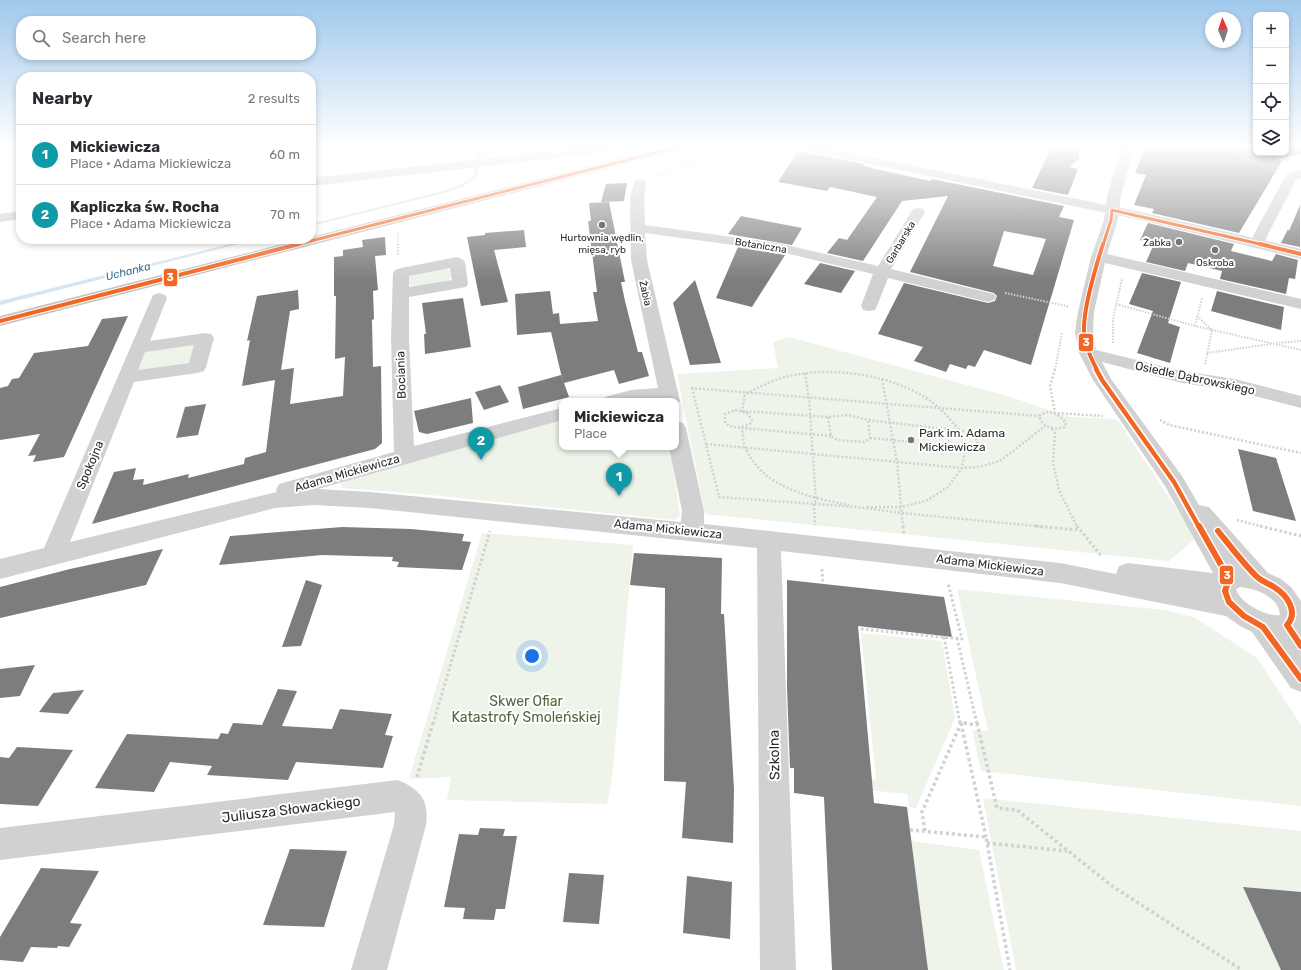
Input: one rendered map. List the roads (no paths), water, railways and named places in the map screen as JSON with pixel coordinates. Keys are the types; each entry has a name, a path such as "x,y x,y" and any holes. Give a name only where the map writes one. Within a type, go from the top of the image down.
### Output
{"main road":[{"path":"316,240 506,191"},
{"path":"0,321 300,244"}],"street":[{"name":"Żabia","path":"638,191 636,198 639,260 669,394"},
{"path":"1022,191 1112,210 1301,254"},
{"path":"1115,191 1111,220 1099,256 1086,312 1084,332 1088,353 1102,380 1174,482 1232,546 1259,580"},
{"path":"1258,244 1260,234 1287,191"},
{"name":"Garbarska","path":"882,272 918,212"},
{"path":"0,218 16,216"},
{"name":"Botaniczna","path":"637,229 652,229 777,247 988,297"},
{"path":"1099,256 1301,304"},
{"name":"Bociania","path":"401,294 460,284 457,262 401,273 400,338 403,445 405,456"},
{"path":"869,306 882,272"},
{"name":"Spokojna","path":"54,554 59,538 159,298"},
{"path":"127,376 197,367 205,338 139,348"},
{"name":"Osiedle Dąbrowskiego","path":"1088,353 1154,370 1235,386 1301,402"},
{"path":"623,398 631,396 669,394"},
{"name":"Adama Mickiewicza","path":"275,500 286,490 559,415"},
{"path":"679,443 693,511 692,532"},
{"path":"1174,482 1228,590 1250,620 1290,621"},
{"name":"Adama Mickiewicza","path":"0,569 54,554 275,500 314,497 370,500 692,532 1228,590"},
{"name":"Szkolna","path":"770,540 778,970"},
{"path":"1228,590 1237,577 1247,577 1259,580 1274,588 1290,621 1301,679"},
{"name":"Juliusza Słowackiego","path":"0,844 398,796 410,792 412,810 410,825 369,970"}],"waterway":[{"name":"Uchanka","path":"316,224 446,191"},
{"name":"Uchanka","path":"0,303 236,244"}],"place":[{"name":"Hurtownia wędlin, mięsa, ryb","path":"602,225"},
{"name":"Żabka","path":"1179,242"},
{"name":"Oskroba","path":"1215,250"},
{"name":"Park im. Adama Mickiewicza","path":"911,440"},
{"name":"Kapliczka św. Rocha","path":"481,460"},
{"name":"Mickiewicza","path":"619,496"}],"park label":[{"name":"Skwer Ofiar Katastrofy Smoleńskiej","path":"526,710"}]}
